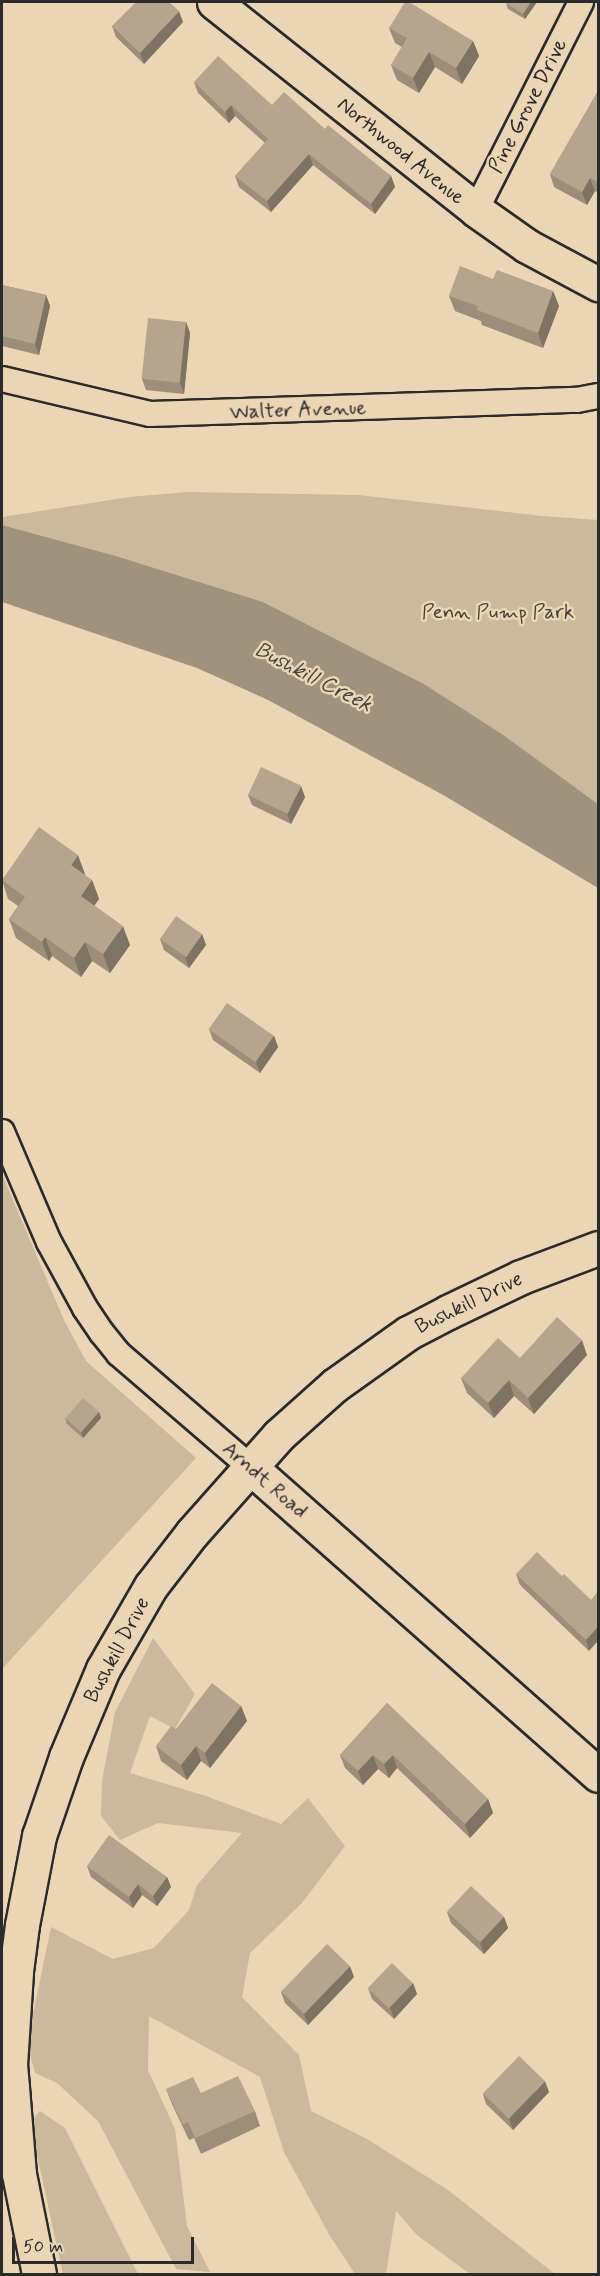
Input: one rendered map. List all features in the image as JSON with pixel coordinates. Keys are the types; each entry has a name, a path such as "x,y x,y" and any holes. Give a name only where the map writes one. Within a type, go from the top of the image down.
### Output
{"main road":[{"name":"Northwood Avenue","path":"214,2 476,210 527,246 598,284"},
{"name":"Bushkill Drive","path":"39,2274 20,2174 10,2066 20,1936 39,1836 82,1716 103,1669 151,1586 249,1466 279,1435 335,1385 408,1333 521,1277 598,1248"},
{"name":"Arndt Road","path":"249,1466 598,1775"}],"street":[{"name":"Pine Grove Drive","path":"476,210 581,2"},
{"name":"Walter Avenue","path":"2,379 150,414 577,400 598,396"},
{"name":"Arndt Road","path":"2,1132 49,1242 85,1308 102,1333 119,1354 249,1466"}],"green space":[{"name":"Penn Pump Park","path":"188,492 359,495 542,516 598,520 598,804 502,734 424,684 263,602 116,556 2,525 2,517 129,497"},
{"path":"2,1174 64,1320 86,1361 196,1458 2,1669"},
{"path":"153,1638 195,1694 175,1729 150,1716 130,1773 206,1796 281,1824 308,1798 345,1846 302,1903 250,1953 242,1997 299,2055 311,2111 367,2139 448,2190 555,2274 470,2274 417,2235 396,2211 386,2274 355,2274 330,2236 284,2152 260,2077 149,2016 148,2070 175,2129 187,2226 210,2272 176,2269 98,2121 57,2083 35,2073 27,2043 51,1927 113,1959 154,1948 189,1910 197,1885 242,1833 158,1823 120,1840 101,1816 102,1781 115,1712"},
{"path":"40,2111 65,2128 138,2274 63,2274 30,2123"}],"water":[{"name":"Bushkill Creek","path":"2,525 116,556 263,602 424,684 502,734 598,804 598,888 445,796 268,700 197,668 2,602"}],"building":[{"path":"136,2 169,2 179,11 140,53 112,26"},
{"path":"405,2 409,2 473,41 456,68 429,52 413,78 391,65 407,38 389,28"},
{"path":"507,2 531,2 523,14"},
{"path":"218,56 272,105 284,92 325,129 328,125 391,176 371,204 309,154 267,201 235,176 268,139 231,105 225,112 194,82"},
{"path":"598,91 598,182 590,178 582,192 550,174"},
{"path":"460,266 493,279 497,270 553,291 538,333 477,310 478,306 449,296"},
{"path":"2,285 46,295 35,344 2,336"},
{"path":"148,318 186,322 179,383 142,379"},
{"path":"261,767 301,786 288,814 248,795"},
{"path":"39,827 78,855 71,865 92,880 81,896 123,926 103,954 85,942 74,958 45,937 42,942 9,919 25,897 2,880"},
{"path":"176,916 202,934 186,957 160,939"},
{"path":"227,1003 274,1036 255,1062 209,1029"},
{"path":"557,1317 582,1340 528,1398 509,1380 488,1403 461,1378 498,1338 520,1358"},
{"path":"83,1398 99,1412 81,1432 65,1418"},
{"path":"537,1552 591,1600 598,1591 598,1626 586,1640 516,1574"},
{"path":"212,1683 241,1706 205,1753 196,1746 181,1765 156,1746 171,1726 176,1729"},
{"path":"387,1703 488,1799 465,1824 393,1755 384,1764 373,1755 358,1771 340,1755"},
{"path":"109,1835 167,1877 153,1896 138,1884 129,1897 87,1866"},
{"path":"471,1886 504,1917 480,1942 447,1912"},
{"path":"327,1944 350,1966 304,2014 281,1991"},
{"path":"392,1963 413,1983 389,2008 368,1988"},
{"path":"519,2056 545,2081 509,2118 483,2093"},
{"path":"238,2076 255,2111 195,2138 188,2122 183,2125 166,2089 193,2077 201,2093"}]}
